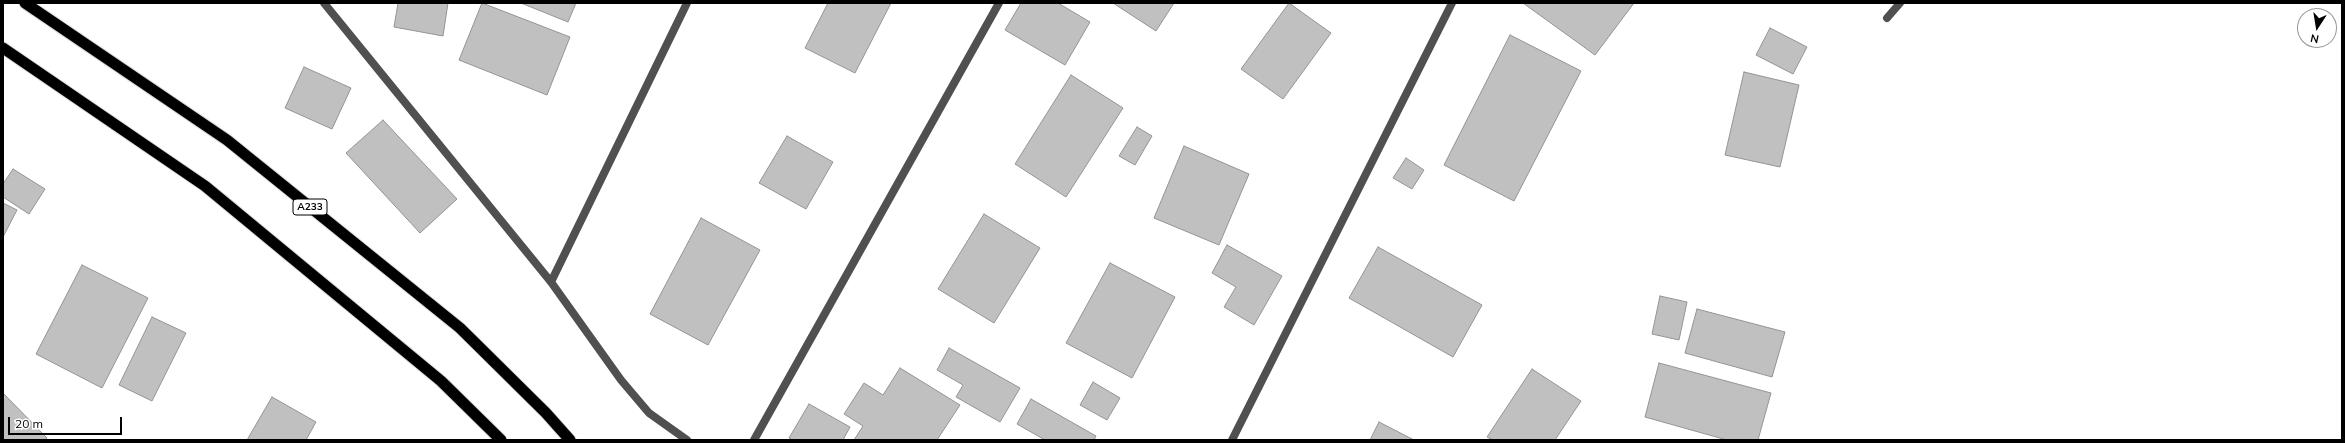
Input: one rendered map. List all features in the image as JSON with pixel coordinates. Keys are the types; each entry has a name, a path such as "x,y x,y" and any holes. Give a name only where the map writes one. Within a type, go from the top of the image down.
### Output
{"highway":[{"name":"A233","path":"25,3 233,145 460,328 546,413 570,440"},
{"path":"3,48 205,186 441,381 501,440"}],"street":[{"path":"324,3 551,282 621,380 649,413 687,440"},
{"path":"551,282 687,3"},
{"path":"754,440 999,3"},
{"path":"1232,440 1452,3"},
{"path":"1886,18 1900,3"}],"building":[{"path":"398,3 448,3 443,36 394,27"},
{"path":"482,3 570,37 547,95 459,60"},
{"path":"521,3 576,3 568,22"},
{"path":"828,3 891,3 855,73 805,48"},
{"path":"1021,3 1058,3 1090,22 1065,65 1005,30"},
{"path":"1113,3 1174,3 1156,31"},
{"path":"1289,3 1331,33 1283,99 1241,69"},
{"path":"1523,3 1634,3 1595,55"},
{"path":"1770,28 1807,47 1793,74 1756,55"},
{"path":"1510,35 1581,71 1514,201 1444,165"},
{"path":"304,67 351,88 332,129 285,108"},
{"path":"1744,72 1799,85 1780,167 1725,155"},
{"path":"1071,75 1123,108 1066,197 1015,164"},
{"path":"383,120 457,199 420,233 346,153"},
{"path":"1137,127 1152,136 1135,165 1119,156"},
{"path":"787,136 833,162 806,209 759,183"},
{"path":"1184,146 1249,174 1219,245 1154,218"},
{"path":"1406,158 1424,170 1412,189 1393,178"},
{"path":"13,169 45,189 29,214 3,197 3,184"},
{"path":"3,203 17,210 3,237"},
{"path":"984,214 1040,248 994,323 938,289"},
{"path":"701,218 760,250 708,345 650,314"},
{"path":"1227,245 1282,276 1254,325 1224,307 1236,287 1212,273"},
{"path":"1378,247 1482,305 1453,357 1349,298"},
{"path":"1110,263 1175,297 1132,378 1066,343"},
{"path":"82,265 148,298 102,388 36,354"},
{"path":"1660,296 1687,302 1679,340 1652,334"},
{"path":"1697,309 1785,332 1772,377 1685,353"},
{"path":"152,317 186,333 152,401 119,385"},
{"path":"949,348 1020,388 1000,422 956,397 963,385 937,370"},
{"path":"1659,363 1771,393 1758,440 1727,440 1645,417"},
{"path":"900,368 960,405 937,440 854,440 863,426 844,414 864,383 883,395"},
{"path":"1532,369 1581,401 1555,440 1493,440 1487,437"},
{"path":"1093,382 1120,398 1107,420 1080,405"},
{"path":"3,393 47,438 46,440 3,440"},
{"path":"272,397 316,422 306,440 247,440"},
{"path":"1031,399 1096,436 1094,440 1045,440 1017,424"},
{"path":"809,404 850,427 843,440 793,440 789,438"},
{"path":"1379,422 1414,440 1370,440"}]}
